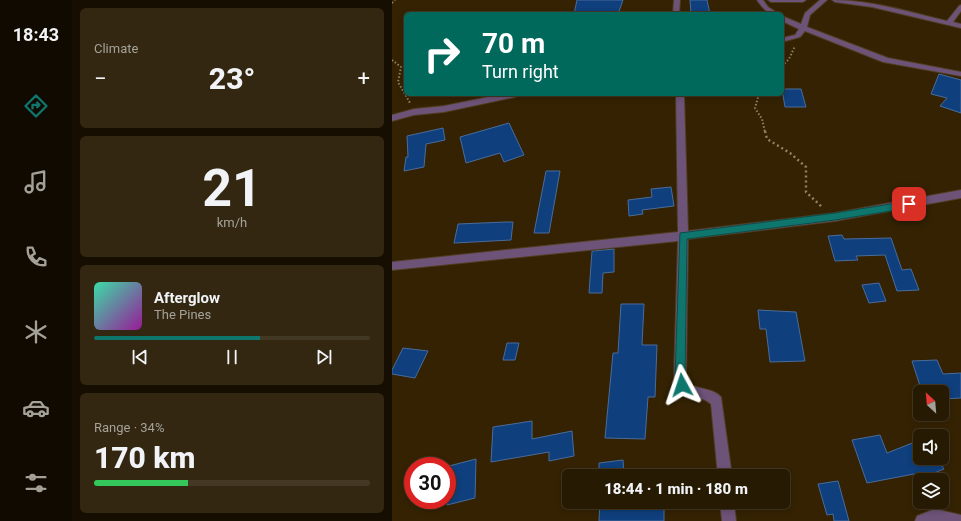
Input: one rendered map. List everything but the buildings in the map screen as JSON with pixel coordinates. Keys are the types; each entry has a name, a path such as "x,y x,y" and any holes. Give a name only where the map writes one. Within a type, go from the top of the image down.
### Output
{"street":[{"path":"676,12 677,0"},
{"path":"760,0 774,12"},
{"path":"771,0 803,0"},
{"path":"784,40 798,36 804,28 807,14 824,0"},
{"path":"835,0 872,5 961,26"},
{"path":"949,23 961,7"},
{"path":"784,19 886,60 961,74"},
{"path":"392,118 414,112 444,109 506,96"},
{"path":"680,96 683,236 680,377 685,390 714,397 717,401 724,469"},
{"path":"392,266 503,253 683,236 835,217 961,194"},
{"path":"728,509 729,521"},
{"path":"922,521 935,516 960,521"}],"path":[{"path":"392,3 395,0"},
{"path":"784,64 789,59 798,36"},
{"path":"392,60 401,66 398,82 404,93"},
{"path":"405,96 414,112"},
{"path":"759,96 756,108 762,119 767,139 790,153 806,167 806,192 829,214 835,217"}],"route":[{"path":"682,385 680,377 683,236 835,217 909,204"}]}
